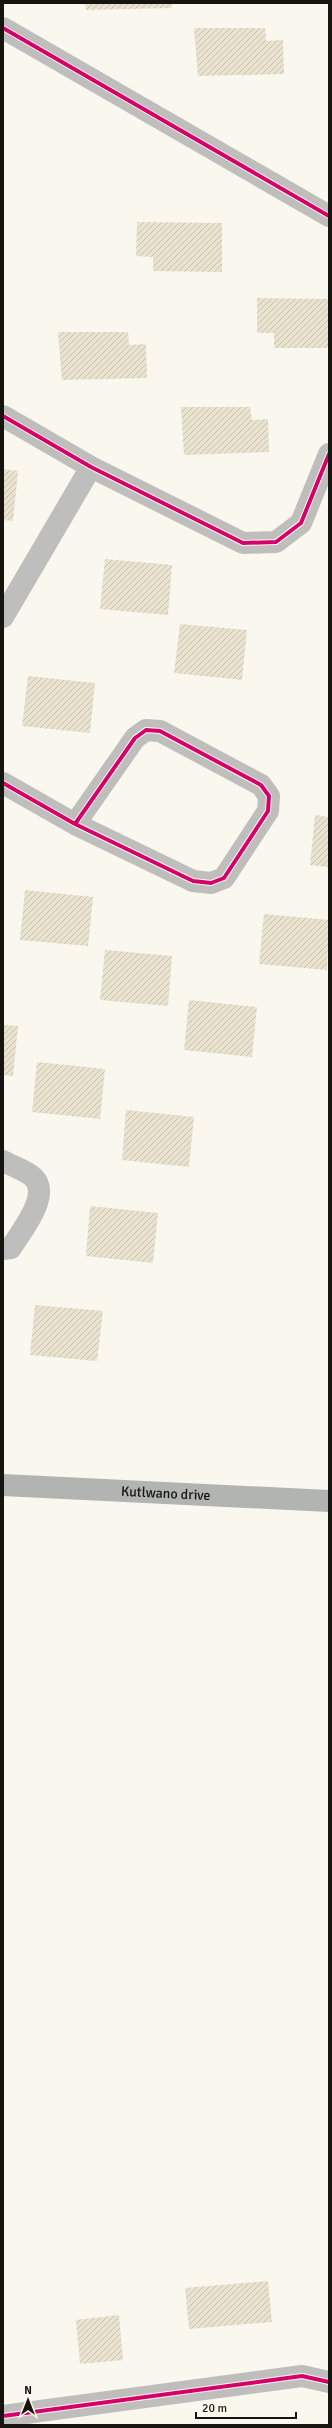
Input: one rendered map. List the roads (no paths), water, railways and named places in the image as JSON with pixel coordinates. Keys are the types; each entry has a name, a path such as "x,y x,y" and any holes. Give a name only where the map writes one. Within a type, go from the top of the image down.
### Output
{"street":[{"path":"3,28 329,216"},
{"path":"3,416 91,467 243,543 276,542 301,523 329,454"},
{"path":"3,617 91,467"},
{"path":"3,783 75,824 194,881 210,883 224,878 268,811 269,796 261,785 160,731 146,730 135,738 75,824"},
{"path":"3,1161 33,1177 40,1188 40,1200 11,1248 3,1249"},
{"name":"Kutlwano drive","path":"3,1485 329,1501"},
{"path":"3,2416 302,2376 329,2382"}]}
